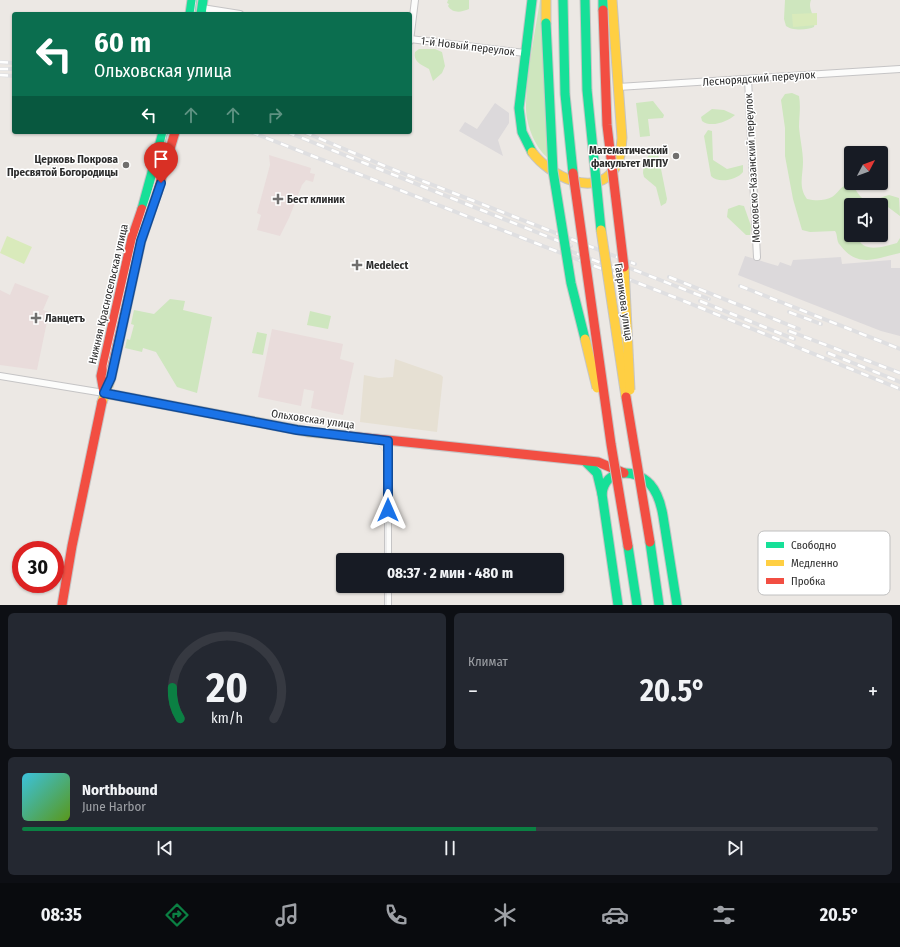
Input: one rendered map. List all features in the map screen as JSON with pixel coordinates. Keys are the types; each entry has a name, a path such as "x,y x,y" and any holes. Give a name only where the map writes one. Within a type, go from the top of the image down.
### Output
{"main road":[{"path":"190,12 192,0"},
{"path":"532,0 518,101 522,134 529,149 552,173 568,180 588,183 601,179 614,170 620,157 622,138 612,0"},
{"path":"546,0 552,171 571,283 611,444"},
{"path":"563,0 565,94 568,136 611,444 637,605"},
{"name":"Гаврикова улица","path":"585,0 587,90 597,199 632,438 659,605"},
{"path":"602,0 607,125 625,278 632,438"},
{"name":"Нижняя Красносельская улица","path":"104,393 101,376 123,274 132,238 151,180 162,134"},
{"name":"Нижняя Красносельская улица","path":"62,605 72,546 104,393 111,378 141,241 161,183 175,134"},
{"name":"Ольховская улица","path":"104,393 297,430 388,441 598,462 624,473 644,479 653,489 660,501 677,605"},
{"path":"585,461 596,473 602,494 618,605"},
{"path":"602,494 604,481 610,476 624,473"}],"street":[{"path":"412,24 415,0"},
{"path":"202,9 225,12"},
{"name":"1-й Новый переулок","path":"412,40 525,53"},
{"name":"Леснорядский переулок","path":"618,87 900,69"},
{"name":"Московско-Казанский переулок","path":"748,78 757,257"},
{"name":"Ольховская улица","path":"0,376 104,393"},
{"path":"388,441 388,553"},
{"path":"388,593 388,605"}],"shaded area":[{"path":"495,103 509,113 509,123 498,140 503,156 459,131 465,122 477,129"},
{"name":"Бест клиник","path":"269,155 311,168 310,173 315,174 313,182 306,180 302,185 280,236 257,230 261,215 257,213 270,165"},
{"path":"745,256 778,266 780,262 791,266 793,260 841,257 842,264 891,260 891,268 900,268 900,336 881,331 738,275"},
{"path":"15,283 49,296 43,310 49,312 37,370 0,365 0,290 10,295"},
{"path":"272,329 343,344 340,359 354,363 343,415 311,408 314,391 304,389 301,406 258,397"},
{"path":"395,359 443,377 437,432 360,422 364,375 379,378 393,377"}],"green space":[{"path":"448,0 469,0 469,9 461,11 452,10 448,6"},
{"path":"540,0 543,0 549,159 535,141 529,126 526,111 528,78"},
{"path":"785,0 811,0 810,7 815,23 814,27 800,30 792,29 786,26 784,19"},
{"path":"817,13 817,25 793,27 792,14"},
{"path":"419,49 435,49 442,52 445,66 442,73 433,81 429,69 419,63 415,58 415,52"},
{"path":"792,93 799,96 799,127 803,154 802,185 807,199 820,200 829,198 834,196 844,186 844,190 856,190 863,198 844,198 844,242 860,242 863,245 873,248 897,243 900,238 900,253 875,259 861,259 854,257 840,245 835,231 810,232 802,230 793,199 785,156 785,128 781,100 785,94"},
{"path":"653,101 664,115 663,118 648,119 650,136 640,137 636,103"},
{"path":"712,109 724,110 735,115 728,120 714,124 702,121 701,117"},
{"path":"708,130 712,131 713,160 727,169 743,165 743,172 740,175 727,180 718,180 711,176 704,136"},
{"path":"651,152 658,154 667,199 666,203 661,206 656,187 644,177 643,173 644,162"},
{"path":"889,195 899,198 900,216 888,207 888,198 880,198"},
{"path":"739,205 744,206 751,226 750,235 746,235 727,217 728,209"},
{"path":"7,236 32,247 24,264 0,253"},
{"path":"170,299 185,301 183,310 212,317 197,393 177,387 156,352 143,348 142,352 125,348 127,339 130,340 134,325 131,324 134,310 154,314"},
{"path":"310,311 331,316 328,329 307,325"},
{"path":"257,332 267,334 263,355 252,353"}],"tram line":[{"path":"194,12 196,0"},
{"path":"167,134 155,182 136,240 107,366 108,383 116,393 126,399 309,434 375,443 386,455 386,553"},
{"path":"386,593 386,605"}],"railway":[{"path":"0,62 12,63"},
{"path":"0,69 12,69"},
{"path":"0,75 12,76"},
{"path":"256,134 679,299 900,389"},
{"path":"292,134 571,246"},
{"path":"309,134 387,167 635,264"},
{"path":"562,248 625,272"},
{"path":"619,264 709,299"},
{"path":"669,277 799,329"},
{"path":"740,286 900,349"},
{"path":"700,301 794,339"},
{"path":"789,312 821,324"},
{"path":"789,331 900,373"},
{"path":"828,353 900,382"}],"traffic: fast":[{"path":"190,12 192,0"},
{"path":"201,12 203,0"},
{"path":"532,0 519,108 522,132 532,152"},
{"path":"563,0 565,94 573,173"},
{"path":"585,0 587,90 601,230"},
{"path":"603,0 603,10"},
{"path":"546,23 553,171 571,283 585,339"},
{"path":"142,209 162,134"},
{"path":"585,461 597,473 602,494 618,605"},
{"path":"602,494 604,485 609,479 622,473 637,475 653,487 659,499 662,512 677,605"},
{"path":"650,542 659,605"},
{"path":"628,546 637,605"}],"traffic: slow":[{"path":"546,0 546,23"},
{"path":"532,152 549,169 560,176 572,181 584,183 596,182 606,177 617,165 622,138 612,0"},
{"path":"102,402 111,378 141,241 157,193"},
{"path":"601,230 626,397"},
{"path":"624,267 630,390"},
{"path":"585,339 597,388"},
{"path":"104,393 309,432 348,436"}],"traffic: jam":[{"path":"603,10 607,125 624,267"},
{"path":"157,193 174,134"},
{"path":"573,173 611,444 628,546"},
{"path":"104,393 101,376 132,238 142,209"},
{"path":"626,397 650,542"},
{"path":"62,605 72,546 102,402"},
{"path":"348,436 598,462 624,473"}],"place":[{"name":"Математический факультет МГПУ","path":"676,156"},
{"name":"Церковь Покрова Пресвятой Богородицы","path":"126,165"},
{"name":"Бест клиник","path":"278,199"},
{"name":"Medelect","path":"357,265"},
{"name":"Ланцетъ","path":"36,318"}],"route":[{"path":"161,183 141,241 111,378 104,393 297,430 334,436 388,441 388,510"}]}
